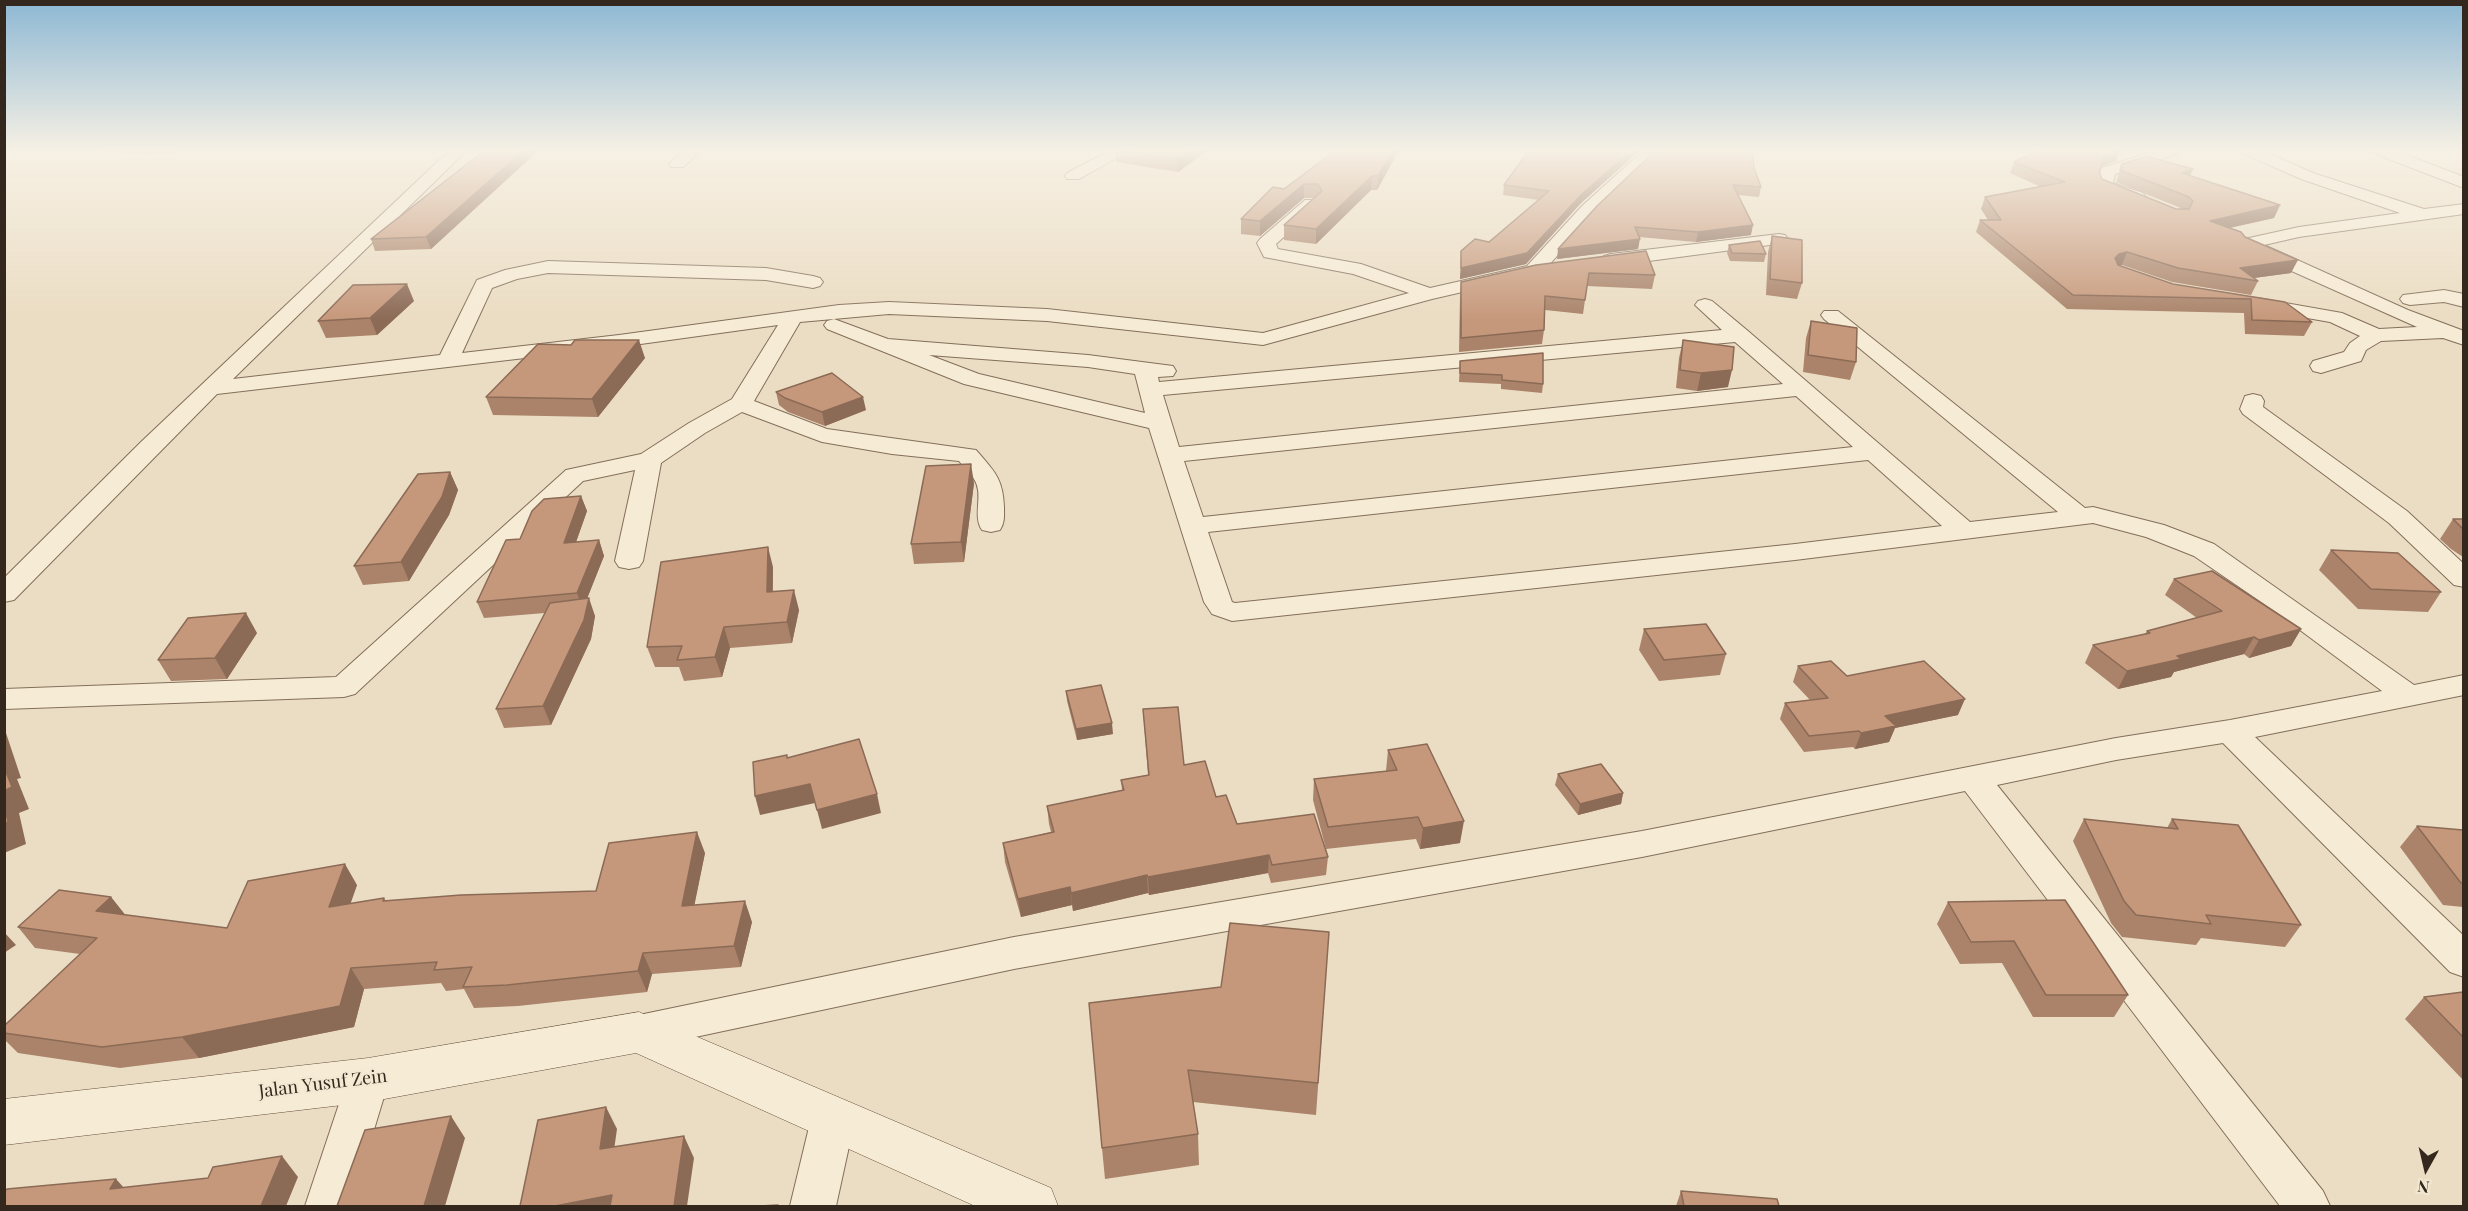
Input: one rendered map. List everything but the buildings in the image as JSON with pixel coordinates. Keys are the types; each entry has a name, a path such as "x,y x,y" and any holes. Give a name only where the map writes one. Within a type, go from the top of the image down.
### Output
{"street":[{"path":"4,594 210,388 400,207"},
{"path":"1308,207 1266,243 1271,253 1292,259 1354,268 1394,280 1428,294"},
{"path":"1534,270 1592,207"},
{"path":"2399,207 2425,215"},
{"path":"2456,336 2385,307 2246,243 2299,232 2463,209"},
{"path":"1593,263 1779,239"},
{"path":"448,360 484,284 512,274 548,267 693,270 766,274 813,282"},
{"path":"210,388 839,311 889,308 1047,315 1263,339 1428,294 1557,267"},
{"path":"2410,299 2429,295 2463,301"},
{"path":"2235,300 2335,317 2376,335 2456,336"},
{"path":"1705,304 1965,532"},
{"path":"2335,317 2385,307"},
{"path":"1831,315 2079,516"},
{"path":"4,699 344,687 576,475 649,460 697,428 741,404 793,317"},
{"path":"834,325 972,379 1159,423"},
{"path":"886,345 1088,361 1148,379 1230,381 1741,335"},
{"path":"2321,366 2353,356 2356,347 2376,335"},
{"path":"1148,379 1159,423 1218,602 1225,610 1239,613 1965,532 2093,515 2183,540 2204,550 2283,604 2444,694"},
{"path":"1170,455 1803,389"},
{"path":"2253,401 2251,408 2398,517 2463,579"},
{"path":"741,404 822,435 892,447 938,450 967,455 987,478 992,489 991,524"},
{"path":"1193,526 1874,452"},
{"path":"629,561 649,460"},
{"path":"639,1032 1014,953 1642,844 2116,749 2444,694"},
{"path":"2230,731 2463,962"},
{"path":"1973,778 2307,1206"},
{"path":"639,1032 1032,1206"},
{"name":"Jalan Yusuf Zein","path":"14,1114 368,1080 639,1032"},
{"path":"328,1206 368,1080"},
{"path":"813,1206 833,1119"}]}
